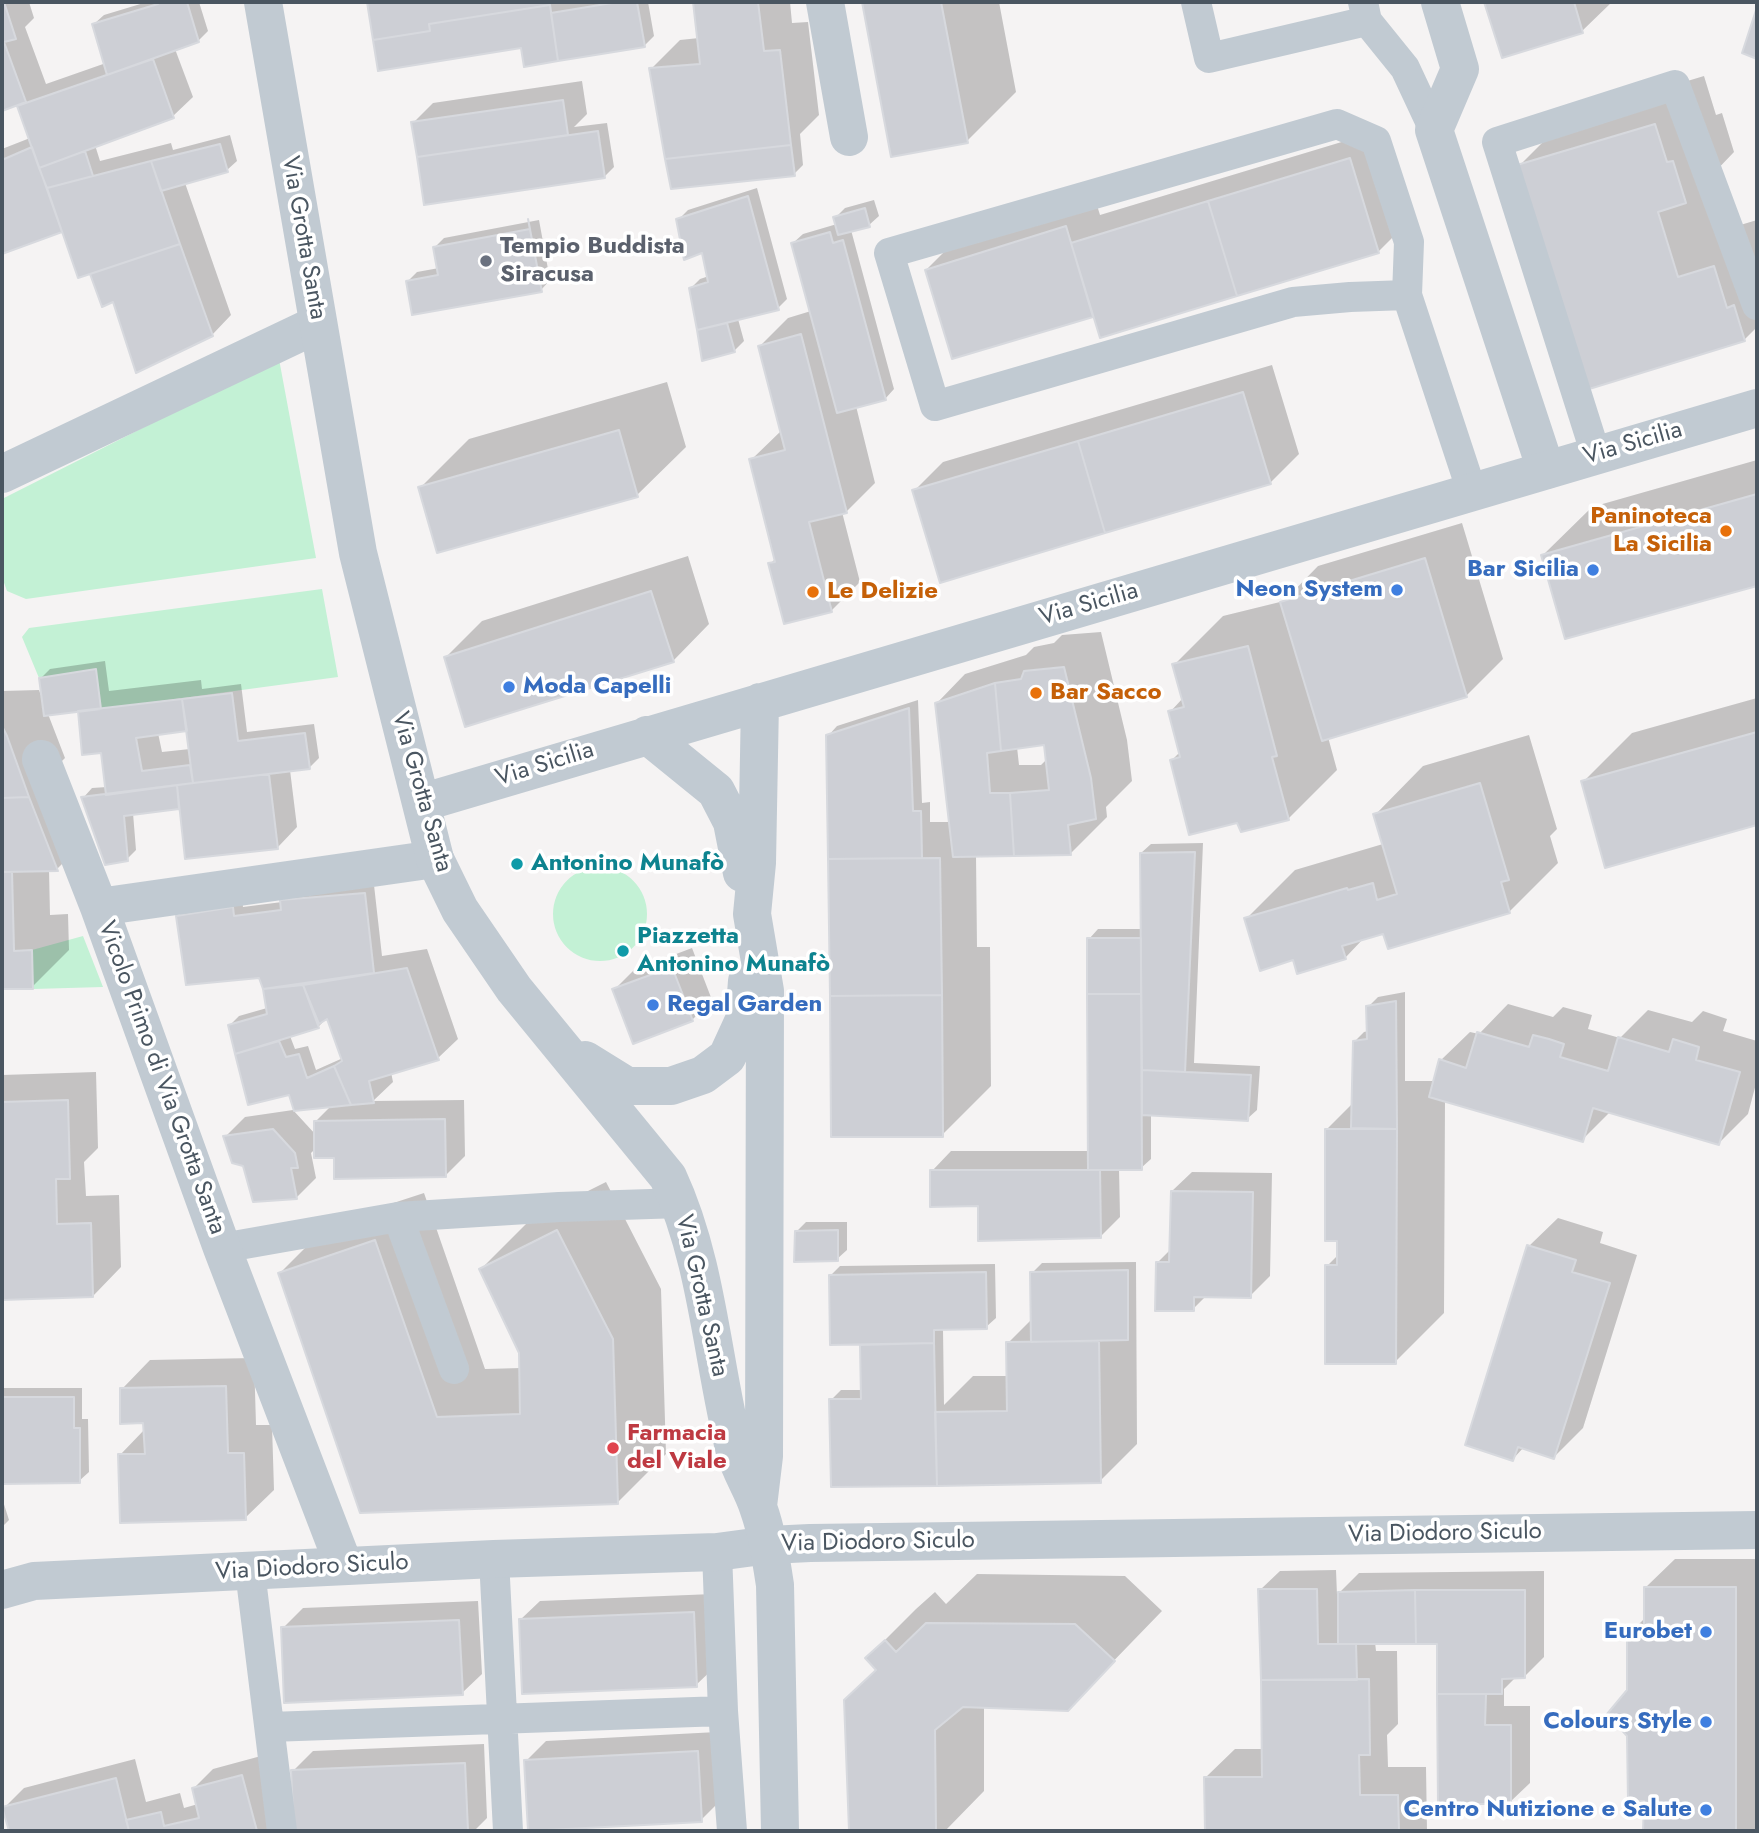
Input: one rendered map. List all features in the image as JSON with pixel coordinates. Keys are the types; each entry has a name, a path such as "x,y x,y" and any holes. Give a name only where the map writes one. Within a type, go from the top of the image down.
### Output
{"street":[{"name":"Via Grotta Santa","path":"263,2 358,553 435,859 460,910 514,989 668,1177 681,1203 703,1288 735,1455 758,1506 769,1545 775,1585 780,1831"},
{"path":"825,2 849,137"},
{"path":"1440,2 1460,69 1434,130 1546,470"},
{"path":"2,474 318,324"},
{"name":"Via Sicilia","path":"421,803 1757,408"},
{"name":"Via Grotta Santa","path":"758,1506 764,1456 765,991 751,914 757,863 760,702"},
{"path":"562,1046 627,1086 671,1086 703,1075 727,1058 744,1020 751,914 732,822 716,791 647,735"},
{"path":"41,759 99,907"},
{"name":"Vicolo Primo di Via Grotta Santa","path":"344,1566 222,1248 99,907 435,859"},
{"name":"Via Diodoro Siculo","path":"2,1590 34,1581 494,1559 717,1552 769,1545 1757,1530"}],"lane":[{"path":"1196,2 1209,58 1365,11 1405,68 1434,130"},
{"path":"1596,455 1497,142 1675,85 1757,305"},
{"path":"1407,295 1293,302 935,406 889,253 1337,124 1376,141 1409,242 1407,295 1472,492"},
{"path":"222,1248 397,1217 681,1203"},
{"path":"397,1217 454,1369"},
{"path":"717,1552 723,1711 732,1831"},
{"path":"494,1559 508,1831"},
{"path":"250,1571 282,1831"},
{"path":"270,1727 723,1711"}],"green space":[{"path":"279,359 316,558 26,599 7,591 2,577 2,499"},
{"path":"322,589 338,677 101,709 96,669 39,678 22,637 29,628"},
{"path":"600,867 618,871 633,881 643,896 647,914 643,932 633,947 618,957 600,961 582,957 567,947 557,932 553,914 557,896 567,881 582,871"},
{"path":"83,936 103,987 33,989 32,950"}],"building":[{"path":"2,2 16,39 4,42 26,102 2,111"},
{"path":"157,2 187,2 199,42 107,75 92,24 158,4"},
{"path":"367,2 549,2 550,5 429,24 430,31 373,40"},
{"path":"618,2 637,2 645,47 558,61 551,13"},
{"path":"693,2 758,2 764,51 780,50 791,145 665,159 649,68 700,64"},
{"path":"862,2 941,2 968,143 891,157"},
{"path":"1484,2 1574,2 1583,33 1502,58"},
{"path":"550,5 558,61 524,67 521,48 378,71 373,40 430,31 429,24"},
{"path":"1757,7 1757,59 1742,53"},
{"path":"153,59 174,118 39,168 17,106"},
{"path":"563,100 568,135 417,157 411,122"},
{"path":"1655,124 1667,162 1673,161 1686,203 1658,212 1678,277 1714,266 1727,308 1734,305 1745,341 1586,390 1517,165"},
{"path":"598,131 605,178 424,205 417,157"},
{"path":"220,144 228,172 161,191 151,161"},
{"path":"791,145 795,176 671,189 665,159"},
{"path":"32,147 62,232 2,254 2,160"},
{"path":"85,151 93,176 47,188 39,168"},
{"path":"1350,158 1379,253 1237,296 1208,201"},
{"path":"151,161 180,244 78,278 47,188"},
{"path":"748,196 779,310 697,330 689,288 708,282 702,253 684,260 676,219"},
{"path":"1208,201 1237,296 1100,338 1071,243"},
{"path":"865,208 870,227 838,235 833,217"},
{"path":"1066,226 1093,317 952,359 925,270"},
{"name":"Tempio Buddista Siracusa","path":"530,229 542,292 412,315 406,281 438,275 433,247"},
{"path":"830,232 833,243 843,240 886,400 837,413 791,243"},
{"path":"180,244 213,336 136,373 113,302 102,307 90,274"},
{"path":"727,323 735,352 702,361 697,330"},
{"path":"801,334 847,513 809,522 832,612 784,624 768,563 775,562 749,459 785,450 758,346"},
{"path":"1243,392 1271,484 1105,533 1078,441"},
{"path":"619,430 638,497 437,553 418,487"},
{"path":"1078,441 1105,533 940,583 912,490"},
{"path":"1757,494 1757,586 1565,639 1541,555"},
{"path":"1425,558 1467,697 1322,741 1280,602"},
{"path":"651,591 674,662 465,727 444,657"},
{"path":"1248,646 1277,756 1272,757 1289,820 1241,832 1237,823 1189,835 1170,760 1180,757 1168,711 1184,707 1172,664"},
{"path":"1064,667 1091,778 1096,819 1068,825 1071,855 1014,856 1010,793 1049,790 1044,745 1001,751 995,683 1021,679 1024,671"},
{"path":"96,669 101,709 44,716 39,678"},
{"path":"995,683 1001,751 987,753 990,793 1010,793 1014,856 953,857 935,703"},
{"path":"232,693 238,741 305,733 310,769 193,783 182,699"},
{"path":"182,699 187,731 136,738 142,771 190,765 193,783 106,795 101,753 82,755 78,711"},
{"path":"909,708 913,811 921,811 922,858 828,859 826,735"},
{"path":"2,726 7,736 29,797 2,798"},
{"path":"1757,732 1757,825 1605,868 1581,781"},
{"path":"269,774 278,849 185,859 177,785"},
{"path":"1480,783 1509,880 1501,882 1510,913 1388,949 1383,934 1342,946 1346,959 1297,974 1293,960 1260,971 1244,918 1373,883 1377,900 1397,894 1373,814"},
{"path":"177,785 179,809 124,816 128,861 105,865 81,797"},
{"path":"29,797 58,871 2,872 2,798"},
{"path":"1195,852 1185,1072 1142,1070 1140,853"},
{"path":"940,858 942,995 830,996 828,859"},
{"path":"2,872 12,872 14,951 32,950 33,989 2,989"},
{"path":"365,893 374,973 263,989 259,978 186,985 176,916 233,907 234,916 281,910 280,900"},
{"path":"1087,938 1141,938 1141,994 1087,994"},
{"name":"Regal Garden","path":"672,967 693,1021 633,1044 612,989"},
{"path":"407,968 439,1060 369,1081 374,1103 351,1105 334,1066 342,1061 327,1019 319,1024 303,985"},
{"path":"303,985 319,1028 235,1054 228,1025 267,1014 263,989"},
{"path":"1087,994 1141,994 1142,1170 1088,1170"},
{"path":"942,995 943,1137 831,1137 830,996"},
{"path":"1396,1001 1397,1129 1351,1128 1353,1041 1367,1039 1366,1006"},
{"path":"1477,1032 1529,1047 1533,1035 1549,1039 1564,1044 1560,1057 1608,1071 1618,1037 1669,1052 1673,1039 1699,1047 1696,1060 1740,1072 1719,1145 1593,1108 1583,1142 1429,1097 1439,1059 1466,1068"},
{"path":"279,1041 286,1057 299,1054 307,1078 334,1066 351,1105 294,1111 289,1095 248,1105 235,1054"},
{"path":"1142,1070 1251,1075 1248,1121 1142,1115"},
{"path":"68,1100 70,1179 56,1179 57,1224 91,1223 93,1297 2,1300 2,1102"},
{"path":"445,1119 446,1177 334,1179 334,1158 314,1158 314,1121"},
{"path":"273,1129 295,1153 298,1168 291,1168 297,1199 253,1202 243,1166 232,1163 223,1136"},
{"path":"1325,1129 1397,1129 1396,1364 1325,1364 1325,1265 1337,1265 1337,1241 1325,1241"},
{"path":"930,1170 1100,1170 1101,1238 978,1241 978,1206 930,1207"},
{"path":"1171,1191 1253,1192 1251,1298 1194,1297 1194,1311 1155,1311 1156,1262 1169,1262"},
{"path":"557,1230 613,1339 618,1504 360,1513 278,1273 375,1240 437,1417 520,1414 519,1353 479,1269"},
{"path":"838,1230 838,1261 794,1262 795,1231"},
{"path":"1527,1245 1576,1260 1572,1272 1610,1283 1554,1459 1518,1447 1513,1461 1465,1445"},
{"path":"1128,1270 1128,1340 1031,1342 1030,1272"},
{"path":"986,1272 987,1329 934,1330 934,1343 830,1345 829,1275"},
{"path":"1099,1341 1101,1483 937,1486 935,1412 1007,1411 1006,1342"},
{"path":"934,1343 937,1486 831,1487 829,1399 861,1399 860,1345"},
{"path":"226,1386 228,1453 244,1453 246,1520 120,1523 118,1454 145,1454 143,1423 120,1424 120,1388"},
{"path":"2,1397 74,1397 74,1428 80,1428 80,1483 2,1484"},
{"path":"1644,1587 1736,1587 1736,1831 1643,1831 1644,1801 1628,1801 1627,1736 1607,1714 1627,1690 1627,1634 1644,1634"},
{"path":"1258,1589 1317,1589 1318,1644 1356,1644 1357,1680 1261,1680"},
{"path":"1415,1590 1525,1590 1525,1678 1502,1679 1502,1694 1437,1694 1437,1644 1416,1644"},
{"path":"1415,1590 1416,1644 1338,1644 1338,1592"},
{"path":"694,1612 697,1687 522,1694 519,1619"},
{"path":"459,1620 463,1695 284,1703 281,1627"},
{"path":"926,1623 1075,1624 1115,1661 1068,1711 963,1707 935,1730 936,1831 849,1831 844,1700 876,1670 865,1658 885,1640 896,1652"},
{"path":"1369,1679 1370,1755 1359,1755 1360,1795 1398,1795 1399,1831 1205,1831 1204,1777 1262,1777 1261,1680"},
{"path":"1437,1694 1486,1694 1485,1725 1511,1725 1511,1804 1438,1804"},
{"path":"698,1751 702,1822 528,1831 524,1760"},
{"path":"465,1763 468,1831 294,1831 291,1770"},
{"path":"242,1775 257,1831 129,1831 126,1820 161,1812 164,1826 199,1818 192,1788"},
{"path":"116,1778 129,1831 9,1831 2,1807"}],"place":[{"name":"Tempio Buddista Siracusa","path":"486,261"},
{"name":"Paninoteca La Sicilia","path":"1726,531"},
{"name":"Bar Sicilia","path":"1593,570"},
{"name":"Neon System","path":"1397,590"},
{"name":"Le Delizie","path":"813,592"},
{"name":"Moda Capelli","path":"509,687"},
{"name":"Bar Sacco","path":"1036,693"},
{"name":"Antonino Munafò","path":"517,864"},
{"name":"Piazzetta Antonino Munafò","path":"623,951"},
{"name":"Regal Garden","path":"653,1005"},
{"name":"Farmacia del Viale","path":"613,1448"},
{"name":"Eurobet","path":"1706,1632"},
{"name":"Colours Style","path":"1706,1722"},
{"name":"Centro Nutizione e Salute","path":"1706,1810"}]}
